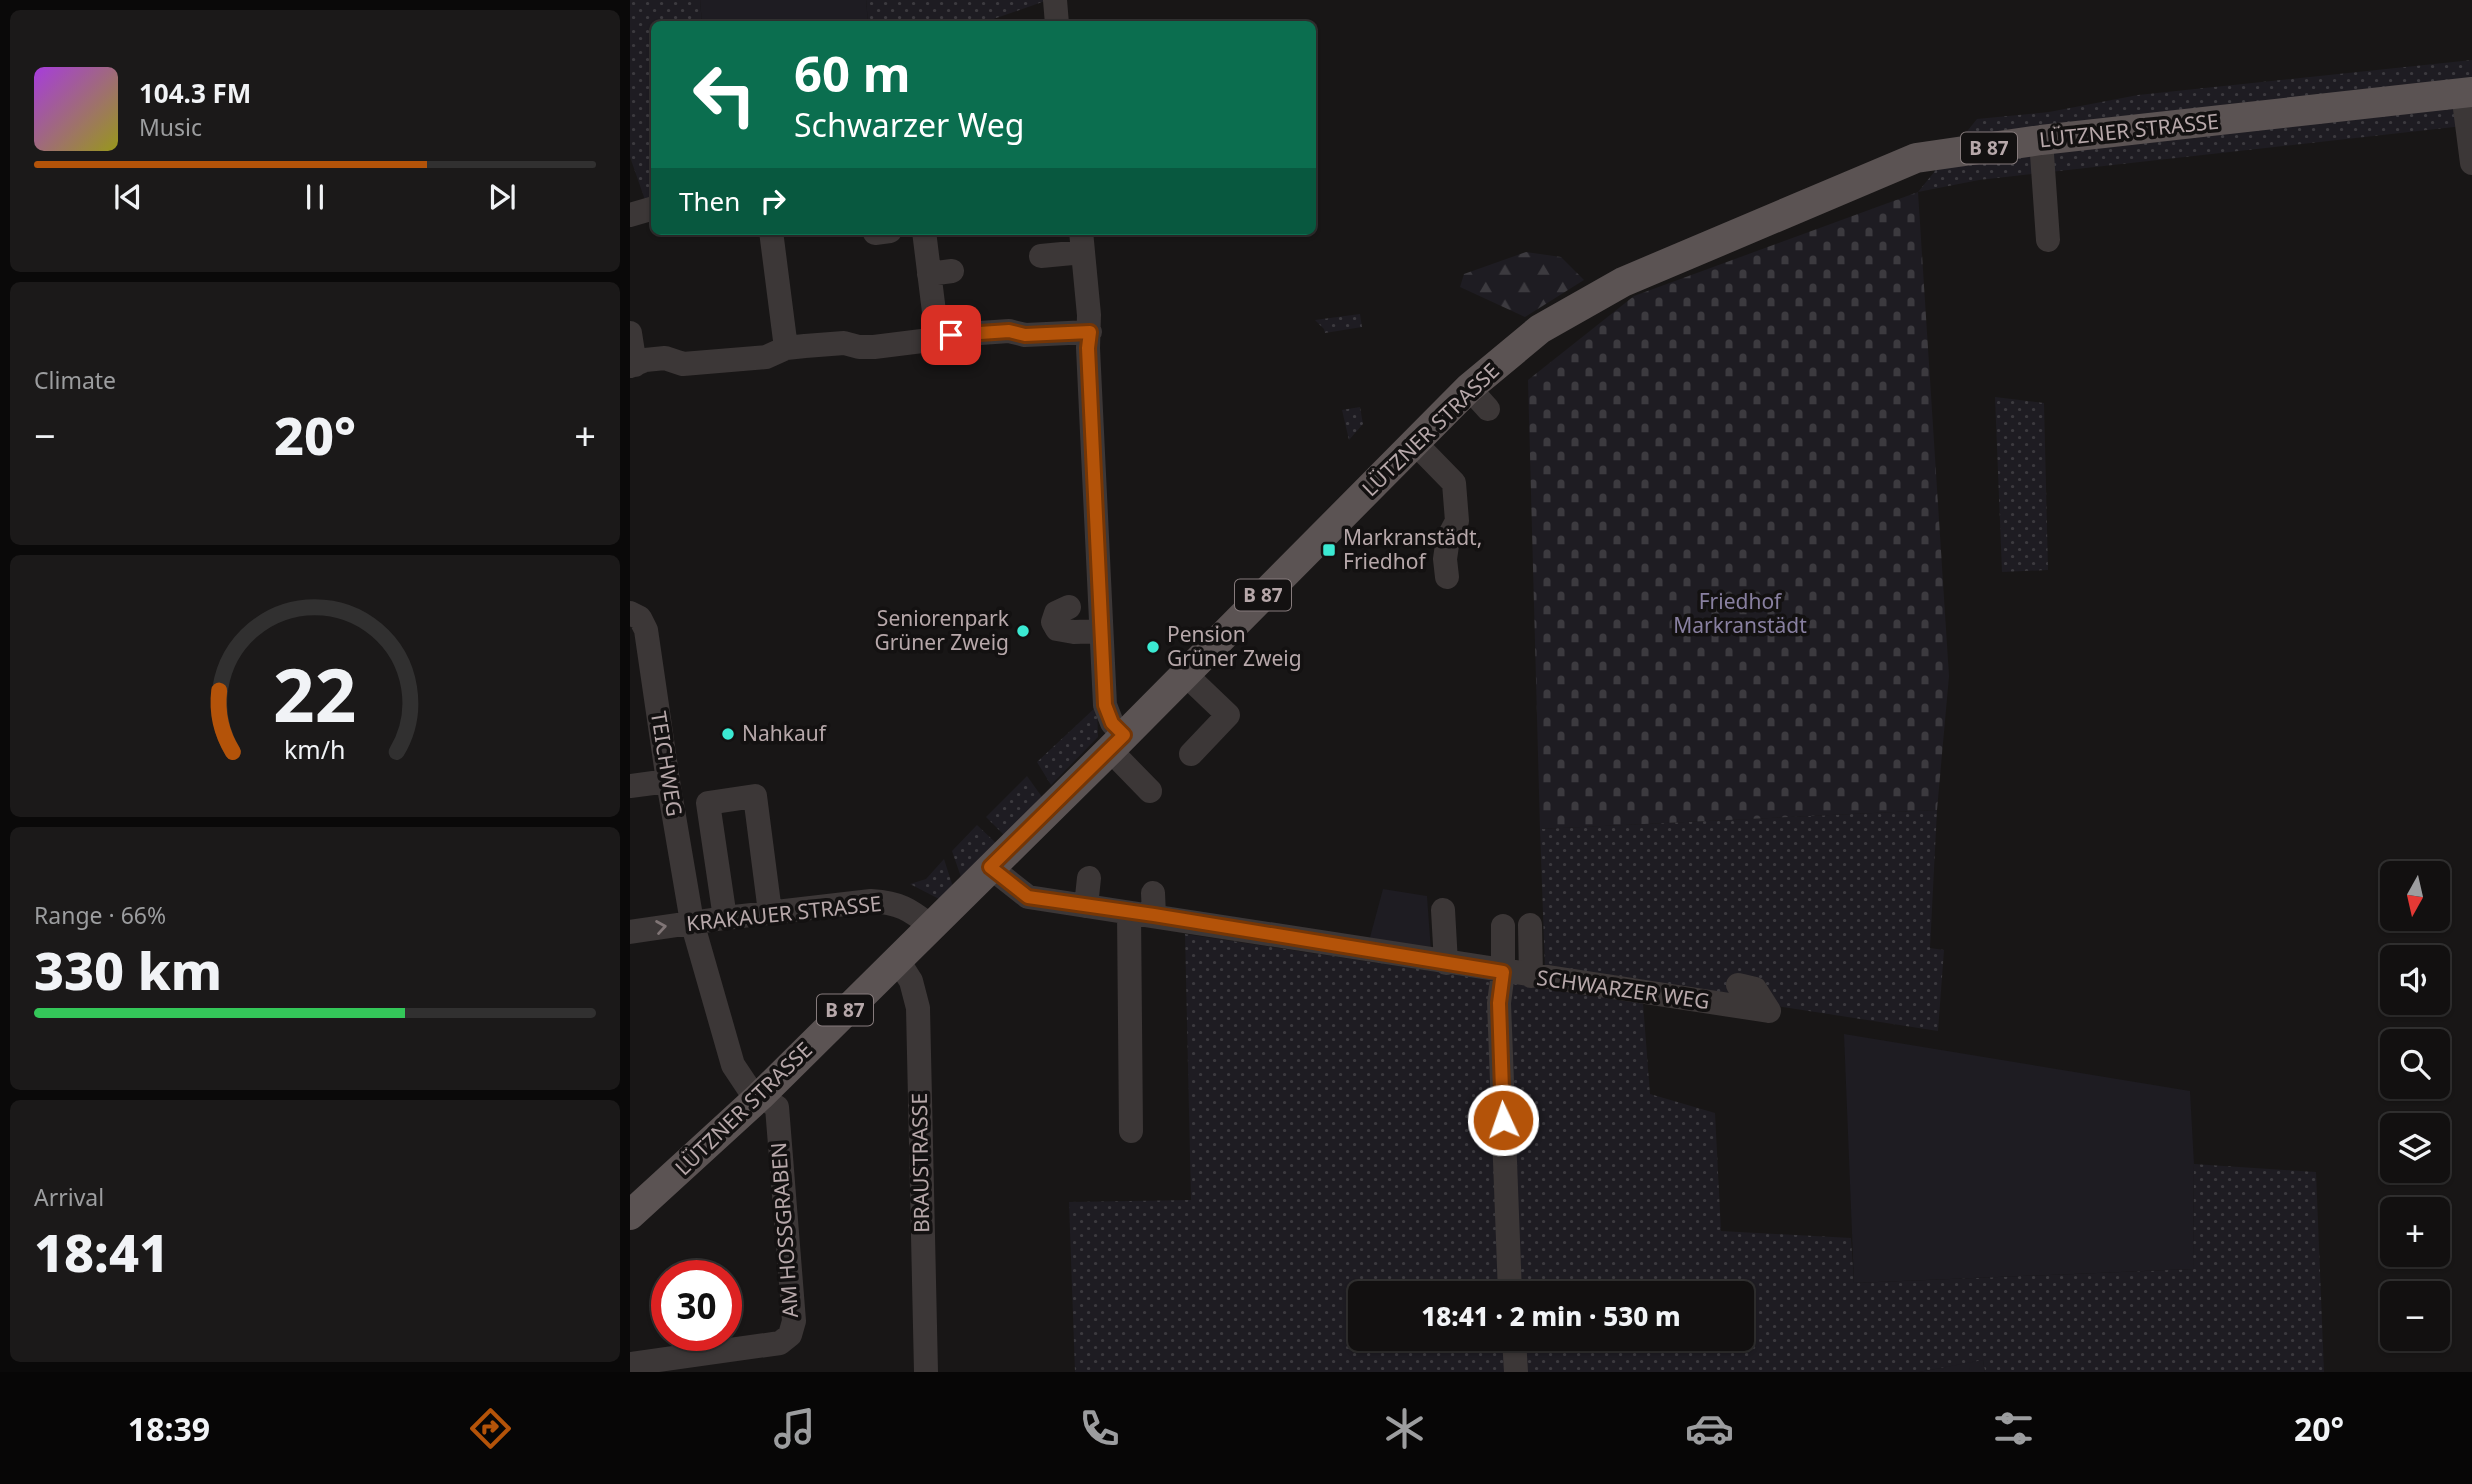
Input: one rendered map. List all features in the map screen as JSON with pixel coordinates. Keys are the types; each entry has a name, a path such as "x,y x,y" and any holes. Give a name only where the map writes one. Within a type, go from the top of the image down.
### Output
{"main road":[{"name":"LÜTZNER STRASSE","path":"630,1215 760,1096 1415,443 1479,398 1540,330 1623,282 1916,159 2041,140 2467,93"}],"street":[{"path":"1055,0 1058,21"},
{"path":"2467,93 2472,163"},
{"path":"2041,140 2048,240"},
{"path":"630,215 651,209"},
{"path":"772,235 786,348"},
{"path":"926,235 941,273 937,336"},
{"path":"1041,256 1082,241 1105,705 1117,742 1150,791"},
{"path":"630,333 632,365 645,360 665,358 684,365 766,357 786,348 844,343 874,347 930,340 937,336 1009,331 1025,335 1089,340"},
{"path":"1415,443 1454,483 1457,521 1448,538 1445,559 1447,577"},
{"path":"1033,611 1100,604"},
{"path":"1069,607 1056,613 1053,622 1057,629 1074,632 1101,631"},
{"name":"TEICHWEG","path":"630,613 640,618 646,630 640,666 668,781 692,922 733,1065 749,1089 760,1096"},
{"path":"1184,673 1228,715 1191,754"},
{"path":"630,786 668,781"},
{"path":"724,918 708,803 755,796 770,912"},
{"name":"SCHWARZER WEG","path":"990,867 1028,897 1129,913 1154,904 1446,963 1769,1011 1755,989 1738,985"},
{"path":"1086,906 1088,878"},
{"name":"KRAKAUER STRASSE","path":"630,932 872,901 891,902 907,907 931,926"},
{"path":"1129,913 1131,1131"},
{"path":"1446,963 1452,921"},
{"path":"1531,925 1531,976"},
{"path":"1503,926 1503,972 1499,1003 1510,1281"},
{"name":"BRAUSTRASSE","path":"897,959 911,981 918,1008 926,1372"},
{"name":"AM HOSSGRABEN","path":"630,1364 780,1343 790,1335 794,1321 777,1107 760,1096"},
{"path":"1515,1351 1516,1372"}],"green space":[{"path":"630,0 700,0 702,21 651,21 651,198 645,200 630,157"},
{"path":"700,0 866,0 868,21 702,21"},
{"path":"866,0 1048,0 988,21 868,21"},
{"path":"2472,60 2472,125 1979,180 1918,192 1977,119 2049,112 2138,95"},
{"name":"Friedhof Markranstädt","path":"1918,192 1949,676 1937,810 1540,829 1528,380 1634,296"},
{"path":"1526,252 1561,257 1584,280 1525,317 1460,287 1464,274"},
{"path":"1360,314 1362,327 1325,333 1315,320"},
{"path":"1995,397 2044,403 2048,570 2002,572"},
{"path":"1360,407 1363,424 1349,440 1342,410"},
{"path":"1097,706 1098,737 1051,785 1037,762"},
{"path":"1027,776 1042,797 1005,836 986,817"},
{"path":"1937,810 1930,948 1944,950 1938,1031 1545,970 1540,829"},
{"path":"977,825 997,844 962,880 952,851"},
{"path":"944,859 953,887 941,900 910,884 926,879"},
{"path":"1383,889 1427,896 1431,951 1369,941"},
{"path":"1185,934 1643,1003 1650,1094 1715,1113 1721,1231 1851,1238 1854,1283 2193,1269 2194,1164 2316,1172 2324,1372 1985,1372 1983,1361 1919,1372 1075,1372 1069,1202 1191,1200"},
{"path":"1844,1034 2190,1091 2194,1164 2193,1269 1854,1283"},
{"path":"1983,1360 1985,1372 1919,1372"}],"place":[{"name":"Markranstädt, Friedhof","path":"1329,550"},
{"name":"Seniorenpark Grüner Zweig","path":"1023,631"},
{"name":"Pension Grüner Zweig","path":"1153,647"},
{"name":"Nahkauf","path":"728,734"}],"route":[{"path":"951,335 1009,331 1025,335 1090,332 1088,348 1105,705 1112,723 1124,735 990,867 1028,897 1503,972 1499,1003 1503,1120"}]}
